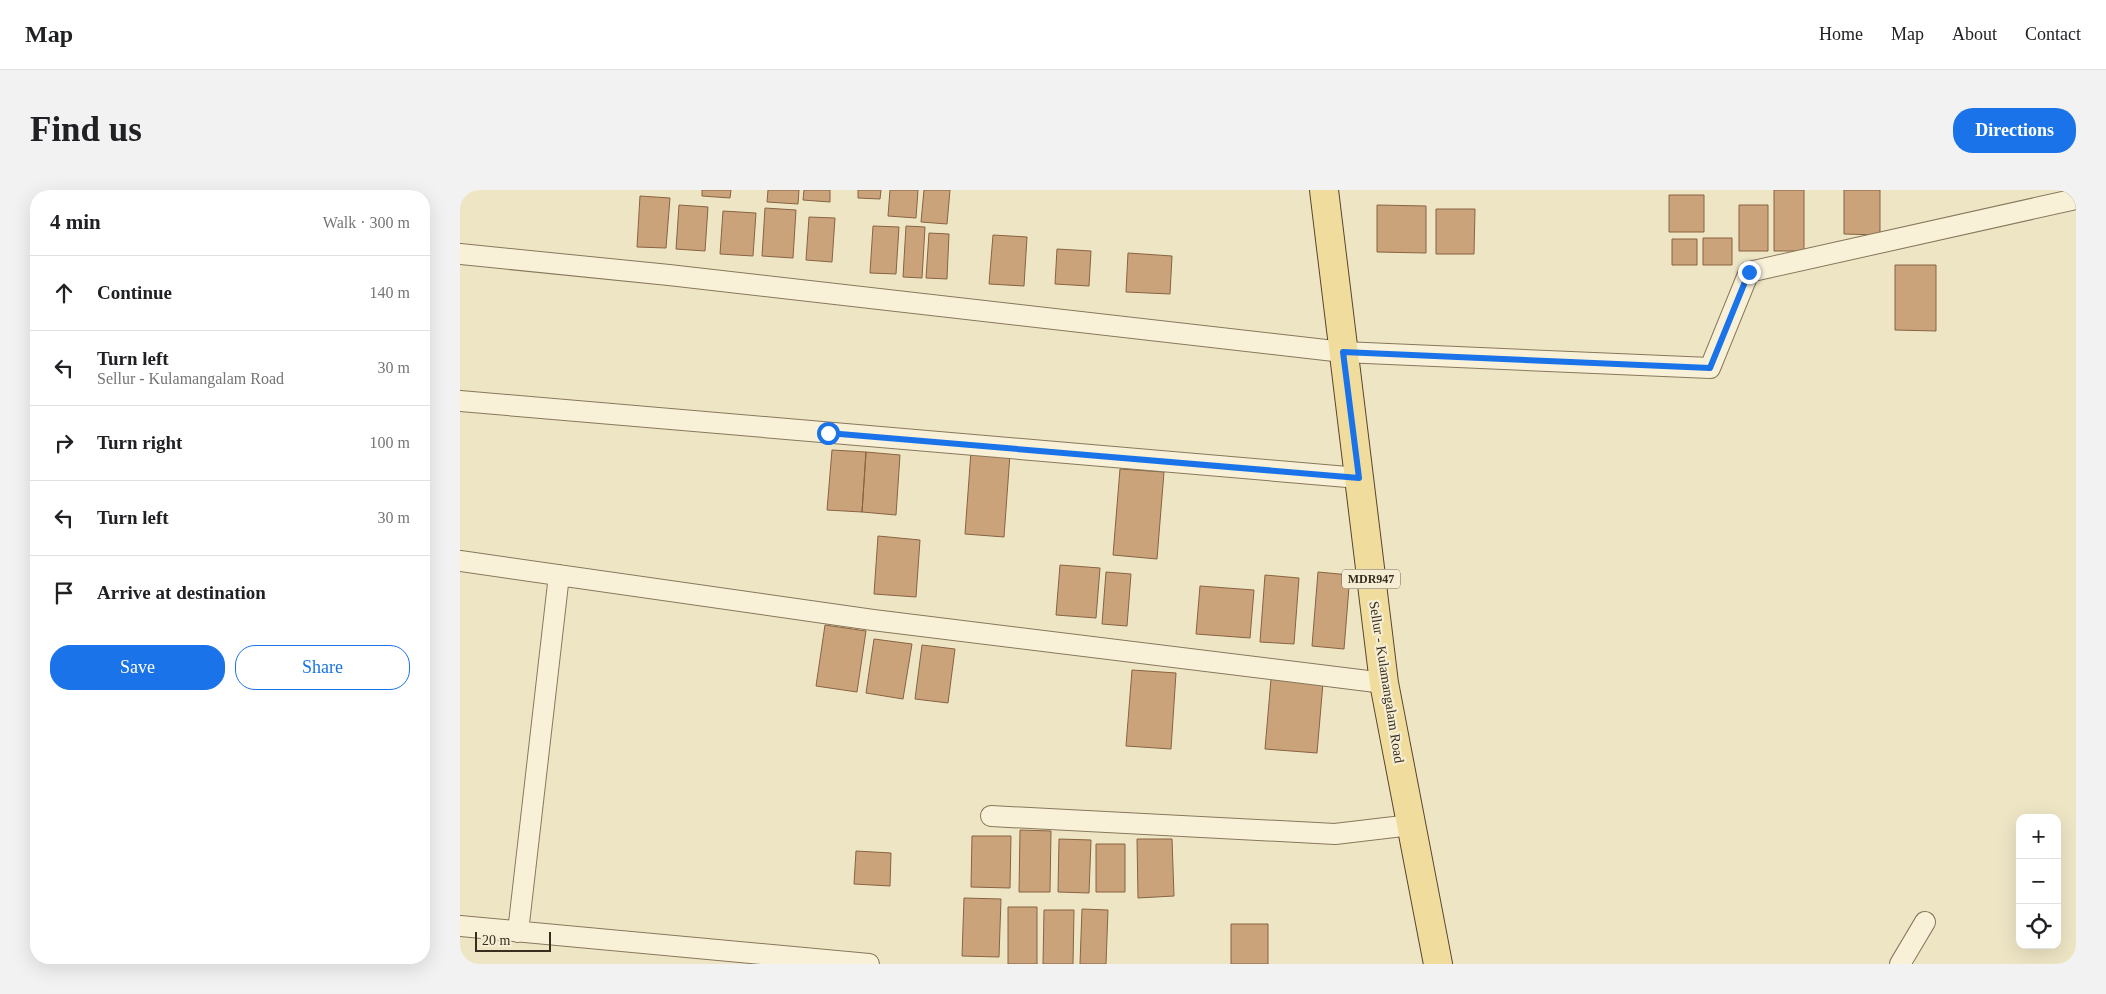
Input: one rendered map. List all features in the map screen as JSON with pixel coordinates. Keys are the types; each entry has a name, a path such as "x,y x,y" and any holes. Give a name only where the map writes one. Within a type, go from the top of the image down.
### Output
{"main road":[{"name":"Sellur - Kulamangalam Road","path":"1324,190 1384,683 1438,964"}],"street":[{"path":"460,254 669,275 1343,352 1710,368 1749,272 2076,198"},
{"path":"460,401 1359,478"},
{"path":"460,561 873,620 1384,683"},
{"path":"518,932 559,575"},
{"path":"991,816 1335,834 1411,825"},
{"path":"1900,964 1925,922"},
{"path":"460,926 869,964"}],"building":[{"path":"702,190 731,190 730,198 702,196"},
{"path":"768,190 799,190 798,204 767,202"},
{"path":"804,190 830,190 830,202 803,200"},
{"path":"858,190 881,190 880,199 858,198"},
{"path":"890,190 918,190 916,218 888,216"},
{"path":"924,190 950,190 947,224 921,222"},
{"path":"1774,190 1804,190 1804,251 1774,251"},
{"path":"1844,190 1880,190 1880,235 1844,234"},
{"path":"1669,195 1704,195 1704,232 1669,232"},
{"path":"640,196 670,198 666,248 637,247"},
{"path":"679,205 708,207 705,251 676,249"},
{"path":"1377,205 1426,206 1426,253 1377,252"},
{"path":"1739,205 1768,205 1768,251 1739,251"},
{"path":"765,208 796,210 793,258 762,256"},
{"path":"1436,209 1475,209 1474,254 1436,254"},
{"path":"723,211 756,213 753,256 720,254"},
{"path":"809,217 835,218 832,262 806,260"},
{"path":"873,226 899,227 896,274 870,273"},
{"path":"906,226 925,227 922,278 903,277"},
{"path":"929,233 949,234 947,279 926,278"},
{"path":"993,235 1027,237 1024,286 989,284"},
{"path":"1703,238 1732,238 1732,265 1703,265"},
{"path":"1672,239 1697,239 1697,265 1672,265"},
{"path":"1057,249 1091,251 1089,286 1055,284"},
{"path":"1128,253 1172,256 1170,294 1126,292"},
{"path":"1895,265 1936,265 1936,331 1895,330"},
{"path":"832,450 866,452 862,512 827,510"},
{"path":"971,451 1010,454 1004,537 965,534"},
{"path":"866,452 900,455 896,515 862,512"},
{"path":"1120,469 1164,472 1157,559 1113,555"},
{"path":"878,536 920,540 916,597 874,594"},
{"path":"1060,565 1100,568 1096,618 1056,615"},
{"path":"1106,572 1131,574 1127,626 1102,624"},
{"path":"1318,572 1350,575 1344,649 1312,646"},
{"path":"1265,575 1299,578 1294,644 1260,642"},
{"path":"1200,586 1254,590 1250,638 1196,634"},
{"path":"825,625 866,631 857,692 816,686"},
{"path":"874,639 912,644 903,699 866,693"},
{"path":"922,645 955,649 948,703 915,699"},
{"path":"1132,670 1176,673 1171,749 1126,746"},
{"path":"1271,679 1323,683 1317,753 1265,749"},
{"path":"1020,830 1051,831 1050,892 1019,892"},
{"path":"972,836 1011,836 1010,888 971,887"},
{"path":"1059,839 1091,840 1089,893 1058,892"},
{"path":"1137,839 1172,839 1174,896 1138,898"},
{"path":"1096,844 1125,844 1125,892 1096,892"},
{"path":"856,851 891,853 890,886 854,884"},
{"path":"964,898 1001,899 999,957 962,956"},
{"path":"1008,907 1037,907 1037,964 1008,964"},
{"path":"1082,909 1108,910 1106,964 1080,964"},
{"path":"1044,910 1074,910 1073,964 1043,964"},
{"path":"1231,924 1268,924 1268,964 1231,964"}],"route":[{"path":"828,433 1359,478 1343,352 1710,368 1749,272"}]}
